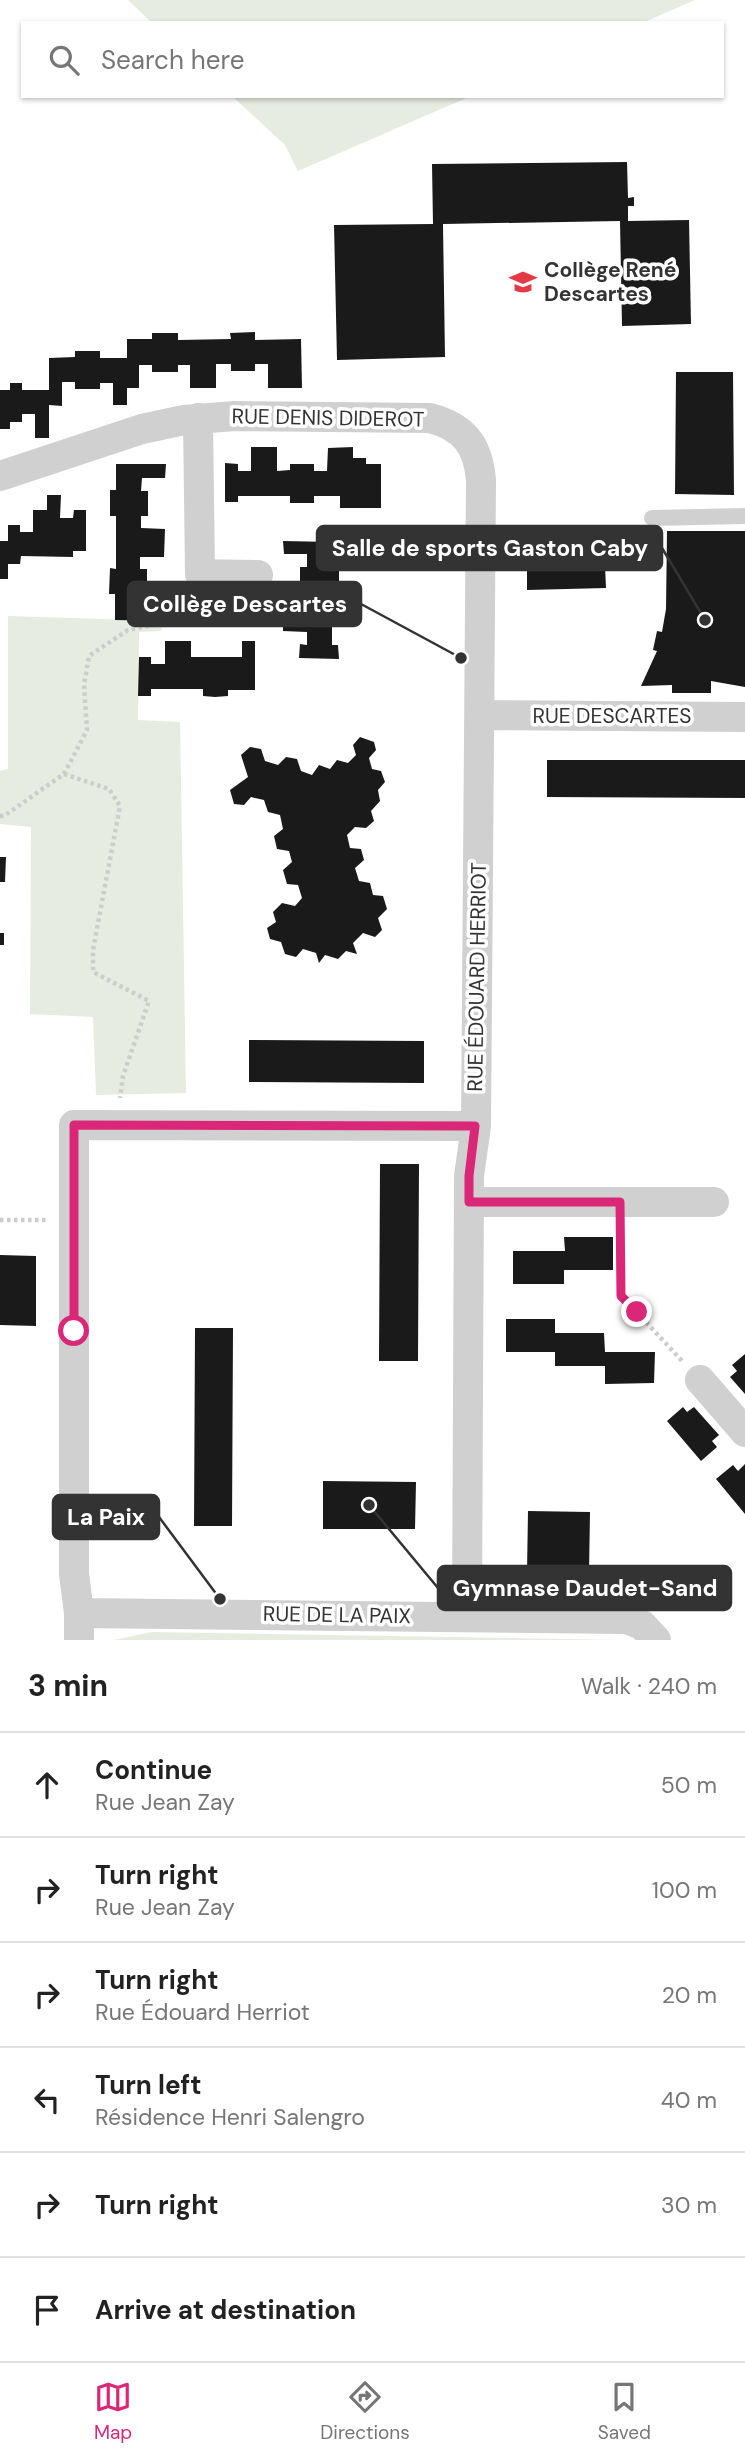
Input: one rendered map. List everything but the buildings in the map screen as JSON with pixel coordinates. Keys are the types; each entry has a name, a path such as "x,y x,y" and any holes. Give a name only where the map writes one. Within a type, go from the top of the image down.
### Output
{"street":[{"name":"RUE DENIS DIDEROT","path":"0,476 142,429 198,418 430,418 447,423 467,439 479,463 481,480 480,715"},
{"path":"198,418 200,573 258,575"},
{"name":"RUE DESCARTES","path":"480,715 745,716"},
{"name":"RUE ÉDOUARD HERRIOT","path":"467,1617 469,1176 475,1126 480,715"},
{"path":"79,1626 74,1574 74,1125 475,1126"},
{"path":"469,1202 714,1202"},
{"path":"700,1380 745,1432"},
{"name":"RUE DE LA PAIX","path":"79,1626 467,1617 627,1619 642,1625 656,1640"}],"lane":[{"path":"652,518 745,516"}],"path":[{"path":"0,816 5,816 64,774 87,730 84,685 89,656 128,630 185,619"},
{"path":"64,774 109,789 120,806 93,950 93,972 149,1001 123,1076 117,1125"},
{"path":"620,1202 621,1296 700,1380"},
{"path":"0,1220 74,1221"}],"shaded area":[{"path":"128,0 695,0 647,21 150,21"},
{"path":"234,98 466,98 298,171 285,145"},
{"path":"8,616 164,621 161,631 139,632 138,720 180,722 186,1093 96,1095 93,1017 30,1014 31,827 0,824 0,771 8,769"},
{"path":"152,1632 620,1640 114,1640"}],"place":[{"name":"Collège René Descartes","path":"523,282"},
{"name":"Salle de sports Gaston Caby","path":"705,620"},
{"name":"Collège Descartes","path":"461,658"},
{"name":"Gymnase Daudet-Sand","path":"369,1505"},
{"name":"La Paix","path":"220,1599"}],"route":[{"path":"74,1331 74,1125 475,1126 469,1202 620,1202 621,1296 637,1312"}]}
